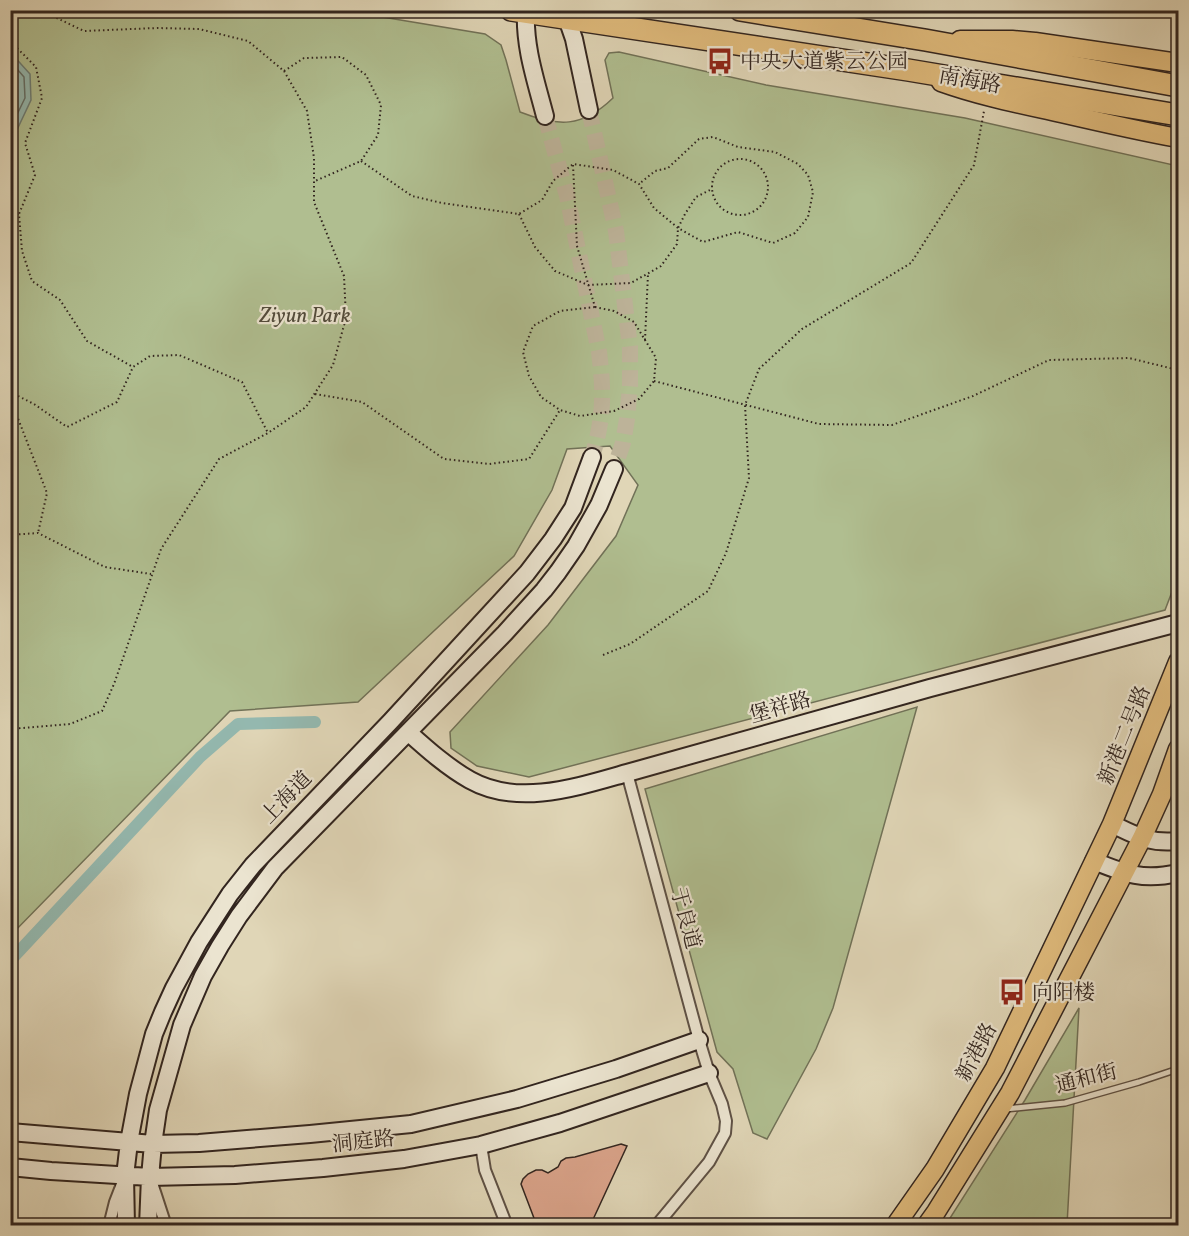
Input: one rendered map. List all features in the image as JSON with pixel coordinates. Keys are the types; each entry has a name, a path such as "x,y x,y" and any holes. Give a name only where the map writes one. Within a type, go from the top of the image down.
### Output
{"highway":[{"name":"南海路","path":"740,10 925,40 1179,86"},
{"name":"南海路","path":"521,11 566,14 1179,115"}],"main road":[{"path":"925,40 1035,42 1179,63"},
{"path":"908,70 963,90 1179,138"},
{"name":"新港二号路","path":"1112,824 1179,662"},
{"path":"926,1226 1015,1083 1142,838 1179,749"},
{"name":"新港路","path":"895,1226 935,1169 995,1068 1112,824"}],"street":[{"path":"521,11 528,51 545,116"},
{"path":"566,14 574,39 589,110"},
{"name":"上海道","path":"126,1226 125,1176 129,1142 143,1074 154,1034 186,965 224,903 253,865 391,722 527,573 573,508 592,457"},
{"name":"上海道","path":"148,1226 150,1176 158,1110 182,1026 203,976 233,926 275,868 505,633 558,572 590,522 614,469"},
{"name":"堡祥路","path":"408,732 430,752 472,781 493,790 530,794 627,774 930,688 1179,623"},
{"name":"于良道","path":"627,774 699,1040 726,1121 725,1133 709,1162 656,1226"},
{"path":"1112,824 1154,842 1179,841"},
{"path":"1094,861 1124,874 1146,877 1179,873"},
{"name":"洞庭路","path":"10,1132 153,1144 234,1141 411,1124 517,1099 616,1069 699,1040"},
{"name":"洞庭路","path":"10,1167 125,1176 235,1175 404,1159 481,1145 560,1123 710,1073"},
{"path":"481,1145 485,1170 507,1226"},
{"path":"109,1226 125,1176"},
{"path":"150,1176 166,1226"}],"lane":[{"name":"通和街","path":"999,1110 1065,1102 1179,1069"}],"path":[{"path":"10,729 70,724 102,711 114,684 161,549 219,459 268,433 306,407 333,365 346,318 344,276 314,202 314,158 307,111 284,71 248,41 199,29 84,31 40,10"},
{"path":"10,13 17,48 36,67 42,98 25,143 35,175 19,214 22,251 32,281 60,300 87,341 133,367"},
{"path":"284,71 304,58 342,57 366,75 381,105 378,135 360,161 314,182"},
{"path":"603,655 630,644 708,591 726,553 749,478 745,405 759,369 802,329 911,263 974,165 987,96"},
{"path":"360,161 412,196 442,203 519,214 542,200 553,181 573,164 613,170 639,184 654,208 678,228 704,242 738,232 773,243 788,237 795,233 808,217 813,192 808,175 798,164 775,152 738,147 713,137 699,139 668,168 655,171 639,184"},
{"path":"742,159 760,166 769,183 765,201 760,208 752,214 743,216 725,212 718,206 712,189 717,171 724,164 742,159"},
{"path":"573,164 577,246 595,307"},
{"path":"519,214 535,247 555,271 588,285 631,283 661,266 676,244 678,228 696,197 712,189"},
{"path":"10,211 19,214"},
{"path":"645,340 648,274"},
{"path":"595,307 614,311 634,322 645,340 656,358 654,381 639,399 614,411 580,416 560,410 542,397 529,376 523,352 533,326 560,311 595,307"},
{"path":"10,392 34,404 67,427 117,402 133,367 150,356 179,355 242,382 268,433"},
{"path":"654,381 819,424 892,425 973,396 1049,360 1129,358 1179,370"},
{"path":"315,394 362,402 444,459 489,464 529,459 560,410"},
{"path":"10,398 47,493 38,533"},
{"path":"10,535 38,533 105,567 153,574"}],"green space":[{"name":"Ziyun Park","path":"11,11 346,11 485,34 501,45 520,112 546,120 569,122 580,120 602,108 613,98 605,60 609,53 619,52 766,85 965,118 1178,166 1178,576 1165,610 529,777 477,766 451,748 450,732 548,625 616,536 638,485 610,446 567,449 552,490 514,556 358,702 230,711 11,935"},
{"path":"917,707 833,1008 816,1049 767,1139 753,1133 733,1069 717,1052 645,789"},
{"path":"1079,1008 1067,1225 945,1226 1025,1100"}],"water":[{"path":"11,53 30,74 31,100 15,134 11,136"}],"building":[{"path":"621,1144 627,1146 590,1226 537,1226 521,1184 528,1174 536,1170 548,1173 566,1158"}],"waterway":[{"path":"10,961 200,757 238,724 315,722"}],"tunnel":[{"path":"589,110 616,231 630,347 627,419 623,443 614,469"},
{"path":"545,116 567,196 599,352 602,405 592,457"}],"place":[{"name":"中央大道紫云公园","path":"720,61"},
{"name":"向阳楼","path":"1012,992"}]}
